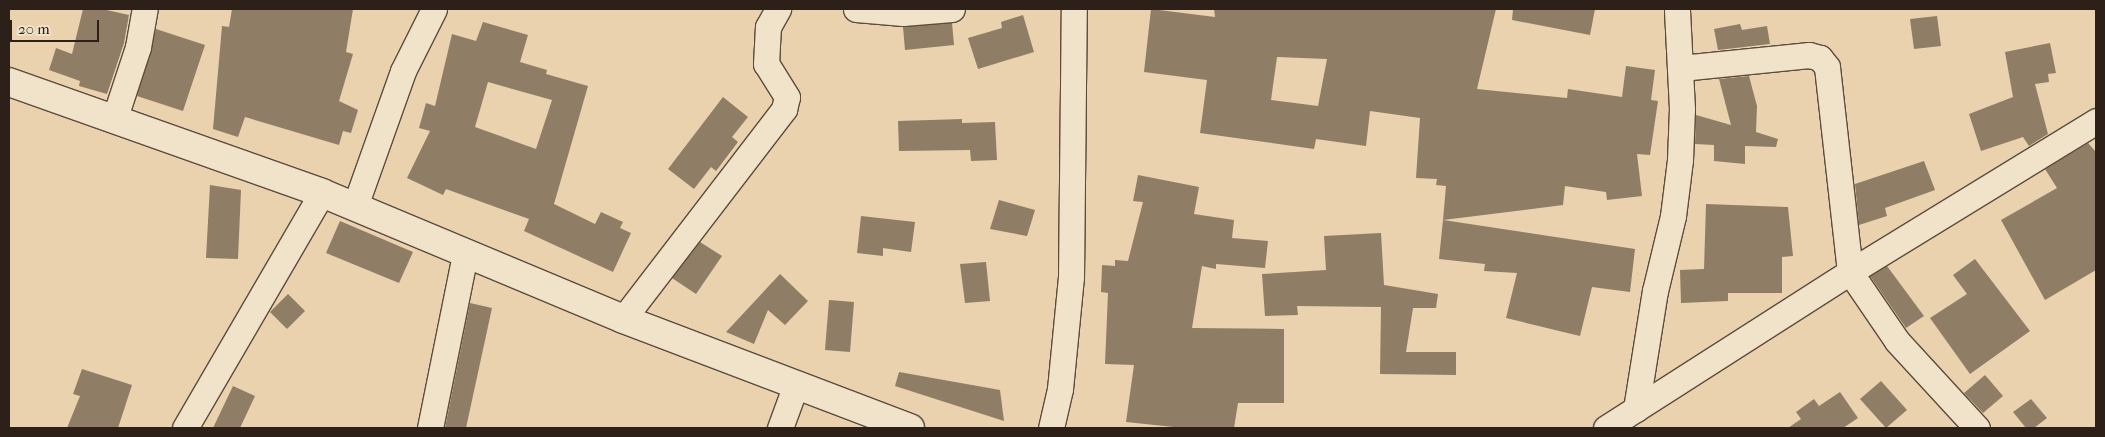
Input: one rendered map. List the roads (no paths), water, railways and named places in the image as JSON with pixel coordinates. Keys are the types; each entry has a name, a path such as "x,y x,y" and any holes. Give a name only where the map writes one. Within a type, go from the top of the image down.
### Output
{"street":[{"path":"114,120 138,47 145,9"},
{"path":"355,206 403,71 434,9"},
{"path":"623,319 784,109 787,97 766,64 768,26 778,9"},
{"path":"856,9 903,13 952,9"},
{"path":"1051,428 1060,389 1071,277 1074,9"},
{"path":"1636,409 1655,291 1673,216 1680,160 1681,68 1677,9"},
{"path":"1681,68 1809,55 1820,58 1827,68 1850,272 1897,342 1977,428"},
{"path":"9,82 322,193 623,319 795,387 910,428"},
{"path":"1606,428 1850,272 2096,121"},
{"path":"185,428 322,193"},
{"path":"430,428 465,254"},
{"path":"780,428 795,387"}]}
